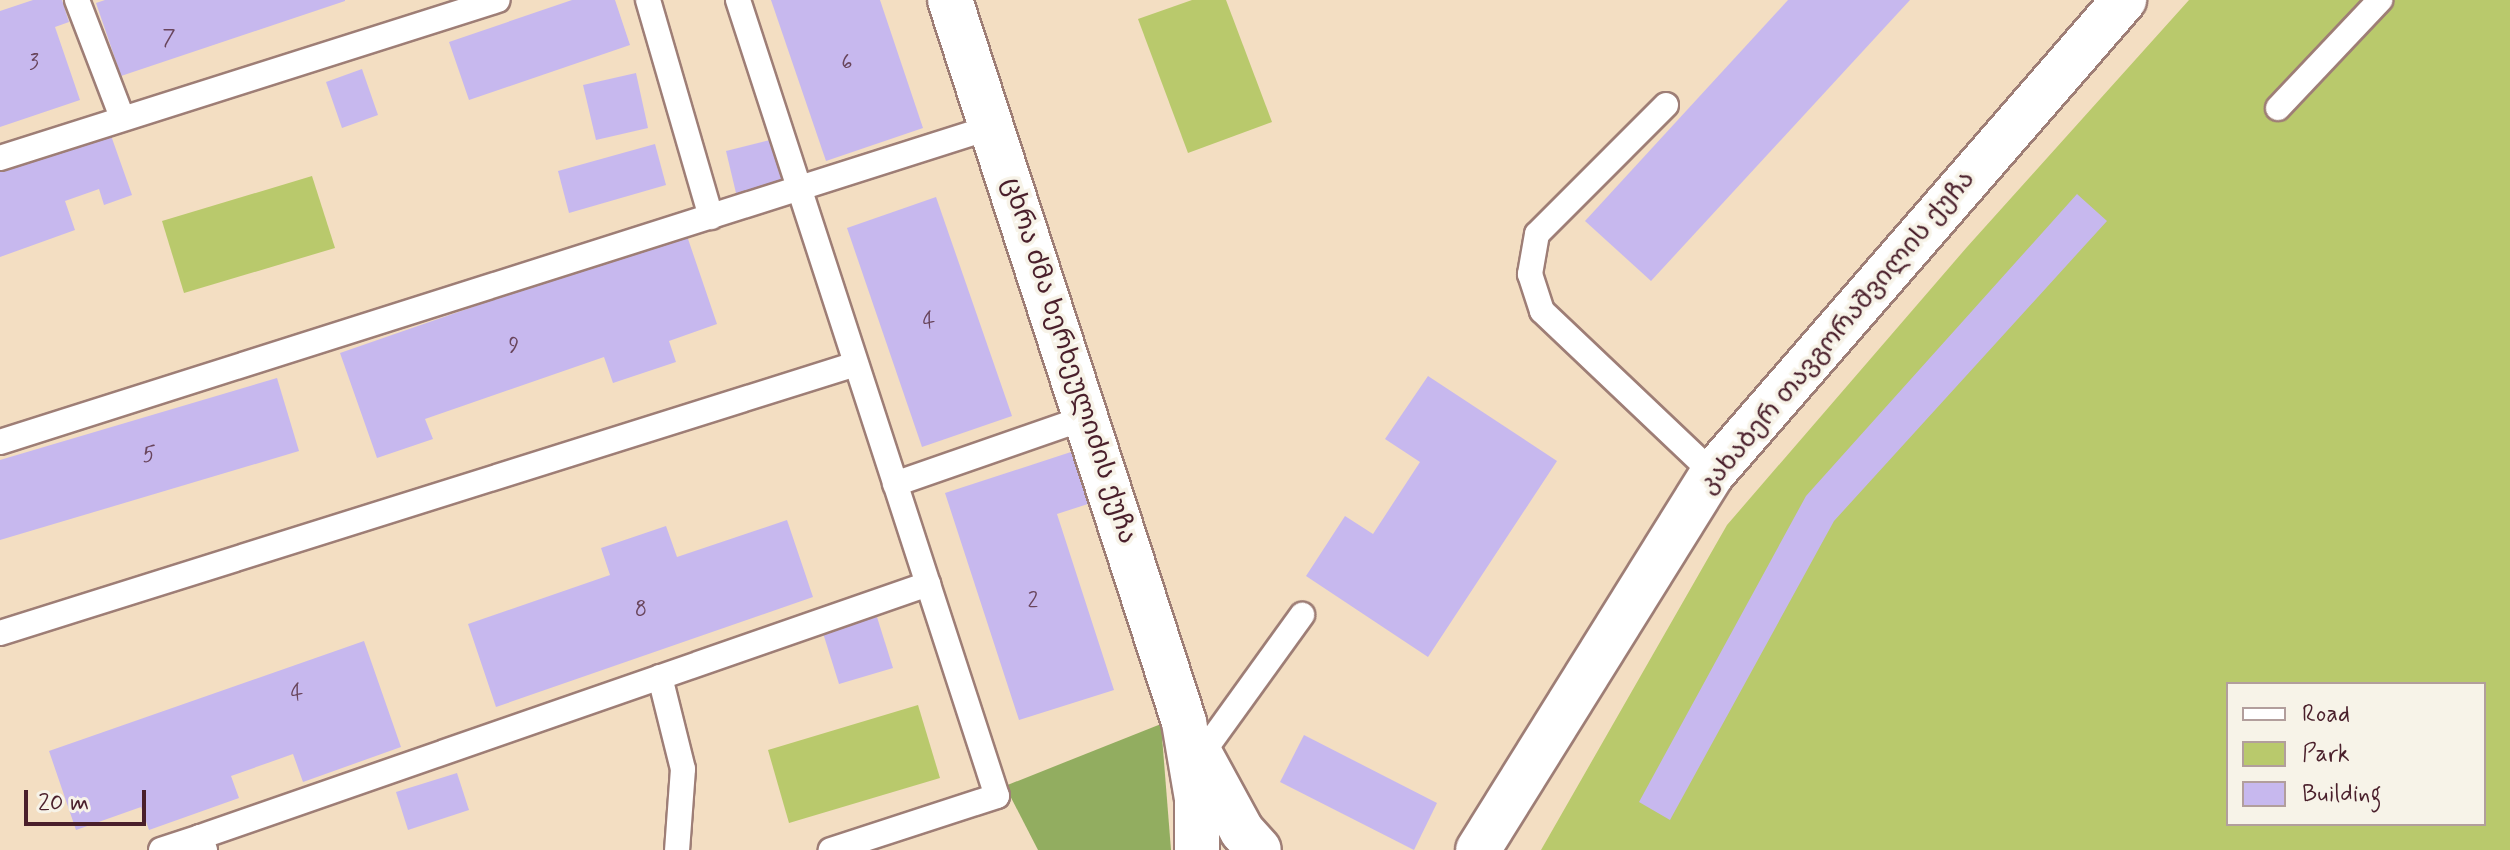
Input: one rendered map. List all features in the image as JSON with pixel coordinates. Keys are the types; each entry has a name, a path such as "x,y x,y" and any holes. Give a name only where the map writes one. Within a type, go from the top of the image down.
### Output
{"street":[{"name":"ცხრა ძმა ხერხეულიძის ქუჩა","path":"950,0 1193,738 1242,831 1259,850"},
{"name":"კახაბერ თავგორაშვილის ქუჩა","path":"1478,850 1713,473 2124,0"},
{"name":"ცხრა ძმა ხერხეულიძის ქუჩა","path":"1193,738 1197,850"}],"lane":[{"path":"77,0 122,117"},
{"path":"648,0 711,217"},
{"path":"738,0 997,796 831,850"},
{"path":"2278,108 2380,0"},
{"path":"0,158 494,1"},
{"path":"1666,105 1537,234 1530,274 1542,311 1713,473"},
{"path":"0,442 992,127"},
{"path":"0,633 856,364"},
{"path":"895,484 1087,417"},
{"path":"161,850 203,844 660,677 928,584"},
{"path":"1193,738 1302,615"},
{"path":"660,677 683,769 677,850"}],"green space":[{"path":"1192,0 1226,0 1272,122 1188,153 1138,19"},
{"path":"2189,0 2510,0 2510,850 1541,850 1727,525 1967,247"},
{"path":"312,176 335,248 184,293 162,221"},
{"path":"918,705 940,778 789,823 768,750"},
{"path":"1161,724 1171,850 1038,850 1005,786"}],"building":[{"path":"33,0 62,0 69,22 55,27 80,100 0,127 0,11"},
{"path":"105,0 345,1 121,76 96,3"},
{"path":"572,0 615,0 630,45 469,100 449,42"},
{"path":"771,0 880,0 923,128 826,161"},
{"path":"1788,0 1910,0 1651,281 1585,221"},
{"path":"362,69 378,115 342,128 326,82"},
{"path":"636,73 648,128 596,140 583,85"},
{"path":"108,127 132,195 104,205 99,189 65,201 75,230 0,257 0,165"},
{"path":"774,139 784,181 736,193 726,151"},
{"path":"655,144 666,185 569,213 558,171"},
{"path":"2077,194 2107,221 1834,521 1670,820 1639,802 1806,496"},
{"path":"936,197 1012,416 922,447 847,228"},
{"path":"686,233 717,324 669,341 676,362 613,383 604,357 425,419 433,439 377,458 340,353"},
{"path":"1428,376 1557,461 1428,657 1306,576 1345,516 1373,534 1420,462 1385,439"},
{"path":"277,378 299,451 0,540 0,460"},
{"path":"1074,451 1091,503 1057,514 1114,690 1019,720 945,493"},
{"path":"787,520 813,597 496,707 468,624 610,575 601,548 666,526 677,557"},
{"path":"877,617 893,668 839,684 823,633"},
{"path":"364,641 401,747 303,782 293,754 231,776 239,798 149,830 141,807 76,830 49,751"},
{"path":"1304,735 1437,803 1414,850 1280,782"},
{"path":"457,773 469,810 408,830 396,792"}]}
